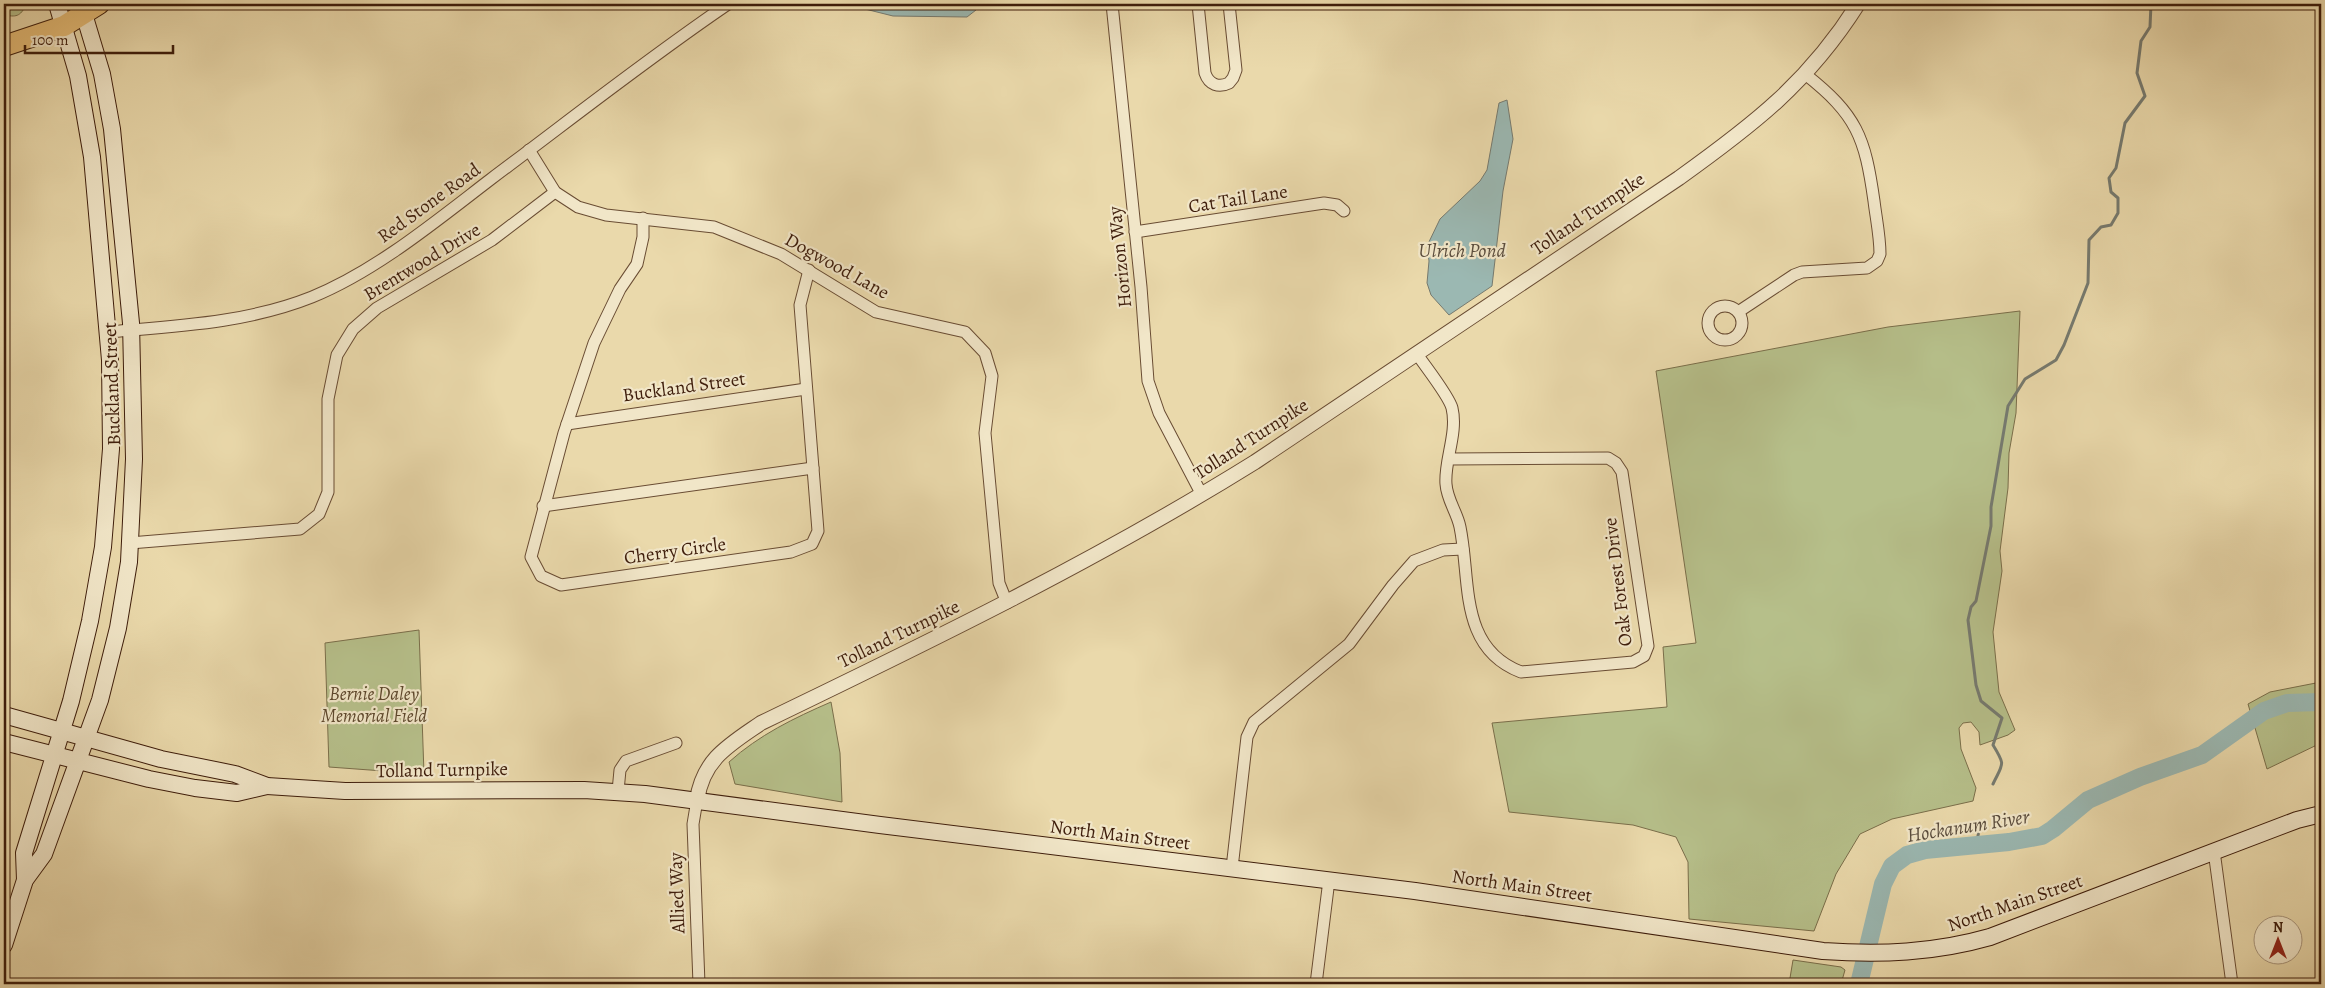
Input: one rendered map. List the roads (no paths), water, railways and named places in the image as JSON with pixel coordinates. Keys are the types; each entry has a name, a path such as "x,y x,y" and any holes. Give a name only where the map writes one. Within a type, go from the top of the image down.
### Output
{"highway":[{"path":"4,46 64,26 88,7"}],"main road":[{"name":"Buckland Street","path":"25,880 24,853 55,755 88,630 104,539 111,435 108,332 89,135 82,95 64,26 56,4"},
{"name":"Buckland Street","path":"25,880 44,854 86,738 112,656 125,592 130,543 134,433 131,330 112,129 88,7"},
{"name":"Tolland Turnpike","path":"4,715 161,759 235,774 267,786"},
{"name":"Tolland Turnpike","path":"4,742 164,782 237,793 267,786 354,791 557,789 618,791 697,800"},
{"name":"North Main Street","path":"697,800 880,826 1329,880 1675,928 1823,951 1854,953 1928,951 1990,937 2297,820 2321,814"},
{"path":"4,945 25,880"}],"street":[{"name":"Red Stone Road","path":"108,332 209,324 244,317 310,298 354,278 406,242 676,40 728,4"},
{"name":"Horizon Way","path":"1112,4 1136,232 1150,390 1159,413 1202,495"},
{"path":"1198,4 1205,73 1211,83 1221,86 1231,82 1236,72 1229,4"},
{"name":"Tolland Turnpike","path":"697,800 700,782 712,760 732,742 761,724 1007,603 1202,495 1417,354 1743,132 1782,98 1818,60 1858,4"},
{"path":"1738,312 1794,274 1867,268 1877,261 1880,254 1866,151 1860,135 1841,106 1805,74"},
{"name":"Dogwood Lane","path":"529,150 555,192 578,207 606,215 714,227 781,254 876,312 965,332 985,353 992,376 985,433 998,583 1007,603"},
{"name":"Brentwood Drive","path":"130,543 300,529 319,514 328,492 328,399 337,355 353,328 377,308 492,240 555,192"},
{"name":"Cat Tail Lane","path":"1136,232 1324,203 1336,205 1344,212"},
{"name":"Cherry Circle","path":"643,218 638,264 620,289 594,343 566,424 531,557 540,576 561,585 791,552 812,544 818,531 800,305 809,270"},
{"name":"Oak Forest Drive","path":"1417,354 1452,407 1453,430 1446,482 1450,502 1460,525 1468,600 1475,625 1488,652 1504,665 1521,672 1633,662 1644,656 1648,646 1622,472 1616,463 1608,458 1450,458"},
{"name":"Buckland Street","path":"566,424 806,389"},
{"path":"543,506 813,468"},
{"path":"1232,868 1247,737 1254,722 1349,644 1393,585 1414,562 1443,550 1463,549"},
{"path":"618,791 620,770 626,761 676,744"},
{"name":"Allied Way","path":"697,800 692,824 699,984"},
{"path":"2214,851 2232,984"},
{"path":"1316,984 1329,880"}],"water":[{"path":"845,4 978,4 976,10 967,17 893,16"},
{"name":"Ulrich Pond","path":"1507,100 1513,139 1503,191 1492,286 1449,315 1431,295 1427,283 1429,261 1427,246 1440,219 1480,181 1487,170 1499,103"}],"waterway":[{"path":"1993,784 2002,764 1993,745 2002,718 1981,701 1976,685 1968,620 1971,607 1976,601 1991,526 1991,507 2008,406 2025,379 2056,360 2064,345 2088,283 2089,240 2101,227 2111,225 2118,213 2118,198 2111,192 2109,178 2116,168 2125,123 2145,96 2137,73 2141,41 2150,27 2151,4"},
{"name":"Hockanum River","path":"1859,984 1883,884 1892,866 1907,855 1925,850 2009,842 2042,836 2088,800 2140,777 2202,755 2264,711 2287,703 2321,702"},
{"path":"1976,845 1979,831"}],"park label":[{"name":"Bernie Daley Memorial Field","path":"374,705"}]}
